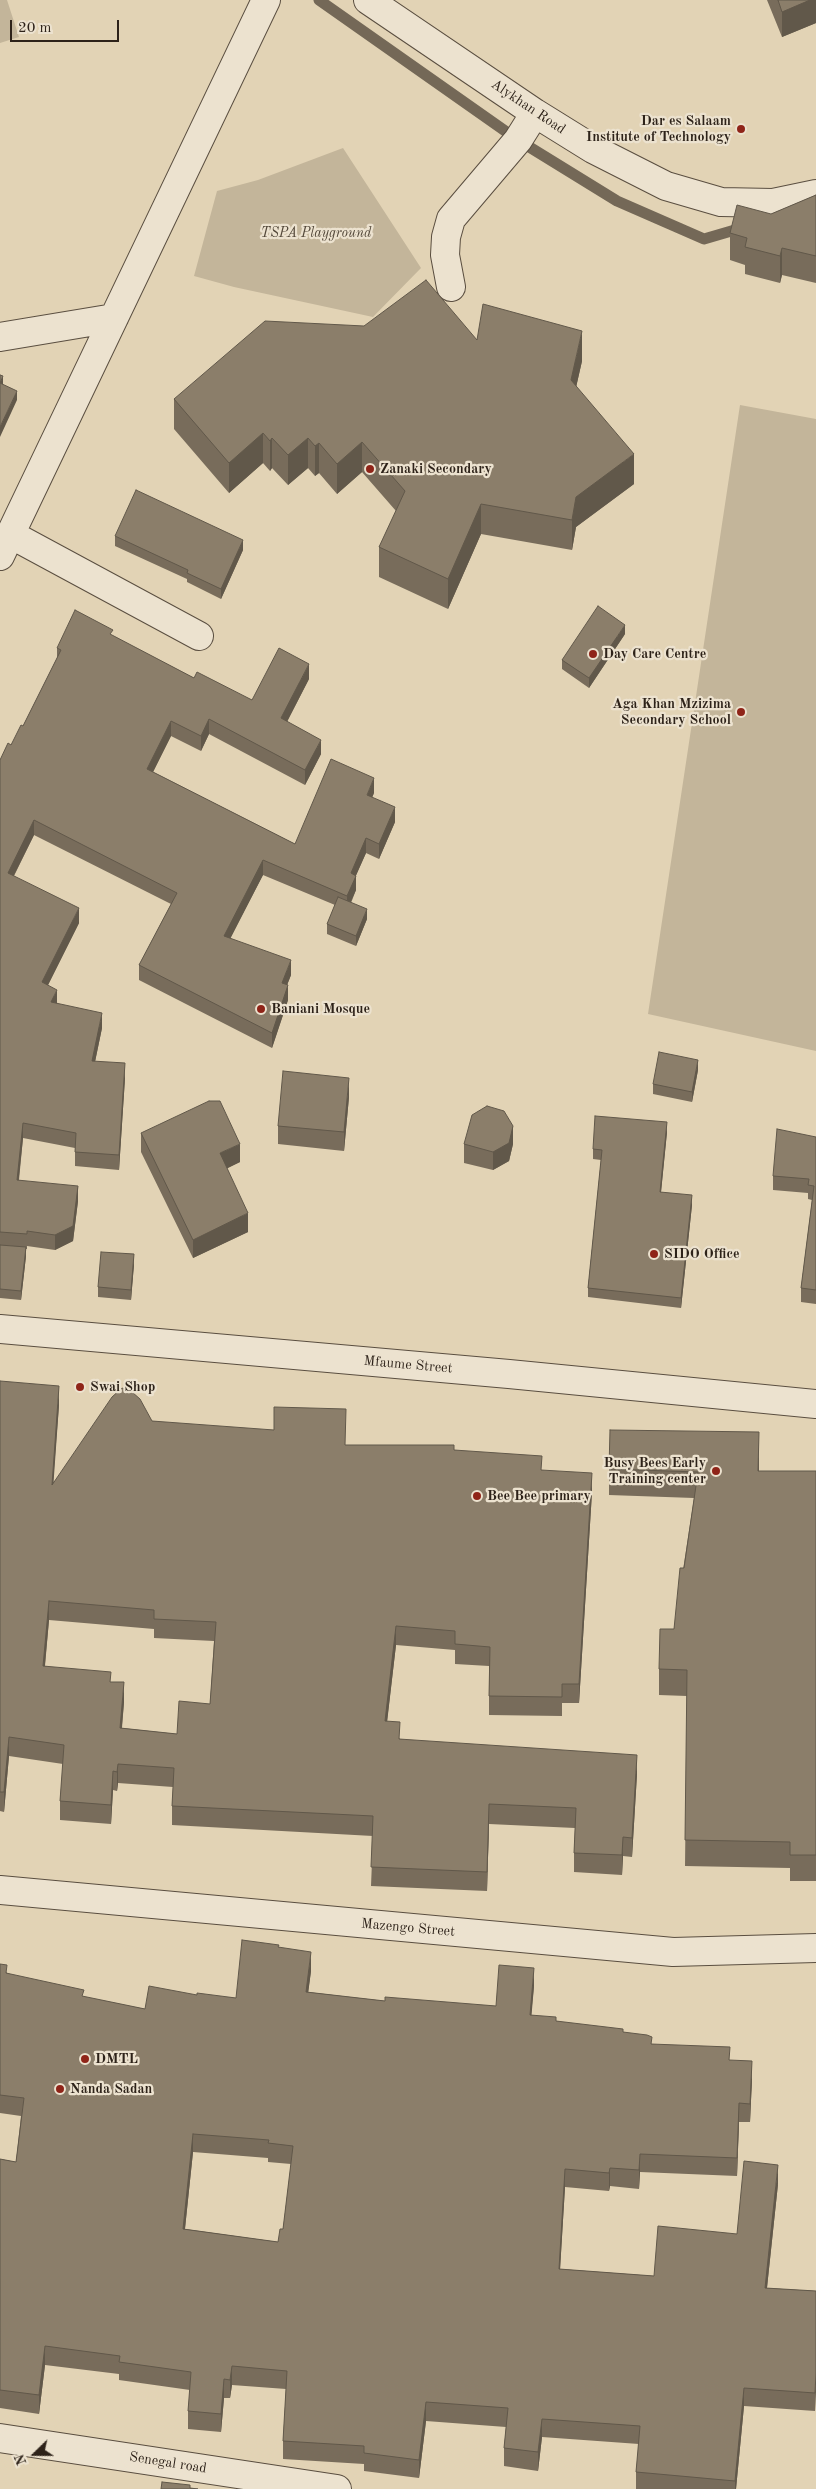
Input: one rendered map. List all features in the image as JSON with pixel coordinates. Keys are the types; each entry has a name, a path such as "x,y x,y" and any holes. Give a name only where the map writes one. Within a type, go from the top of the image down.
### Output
{"street":[{"path":"199,636 5,545 266,0"},
{"name":"Alykhan Road","path":"368,0 535,113 593,149 666,186 721,202 773,203 816,194"},
{"path":"451,287 445,255 446,237 451,219 518,140 535,113"},
{"path":"0,336 114,318"},
{"name":"Mfaume Street","path":"0,1330 509,1374 816,1404"},
{"name":"Mazengo Street","path":"0,1890 673,1952 816,1948"},
{"name":"Senegal road","path":"0,2438 337,2489"}],"green space":[{"path":"0,0 7,0 19,37 0,43"},
{"name":"TSPA Playground","path":"343,148 421,268 373,317 234,287 194,276 217,191 258,180"},
{"name":"Aga Khan Mzizima Secondary School","path":"740,405 816,419 816,1051 648,1014"}],"building":[{"path":"778,0 810,0 782,12"},
{"path":"816,195 816,256 782,248 780,256 745,247 747,238 730,233 737,205 771,214"},
{"path":"426,280 477,340 483,304 582,331 571,380 634,454 576,497 572,520 481,504 448,579 379,547 405,491 362,442 337,464 319,443 315,446 308,438 288,455 272,438 270,441 263,433 229,463 174,399 265,321 364,326"},
{"path":"0,383 17,391 0,427"},
{"path":"136,490 243,540 221,589 187,573 188,570 115,536"},
{"path":"598,606 625,625 589,678 562,660"},
{"path":"75,610 113,630 110,634 194,678 197,672 252,700 279,648 309,664 281,718 321,740 305,770 209,719 201,736 171,721 147,769 295,844 331,759 374,778 367,795 395,807 379,844 366,838 351,873 356,876 347,896 263,860 224,936 291,960 282,983 288,985 272,1033 139,965 177,893 34,820 8,873 79,908 42,982 57,990 51,1002 102,1013 92,1061 125,1063 119,1155 75,1152 76,1133 23,1123 17,1180 78,1186 73,1226 55,1235 27,1231 27,1234 0,1232 0,760 8,743 11,745 21,725 23,726 61,650 57,648"},
{"path":"338,897 367,909 356,936 327,924"},
{"path":"659,1052 698,1060 692,1092 653,1084"},
{"path":"283,1071 349,1078 344,1132 278,1126"},
{"path":"209,1101 220,1101 240,1144 220,1153 248,1213 193,1240 141,1133"},
{"path":"487,1106 504,1111 513,1126 509,1143 493,1152 464,1144 472,1115"},
{"path":"595,1116 667,1122 660,1192 692,1195 681,1298 588,1288 602,1150 593,1149"},
{"path":"777,1129 816,1137 816,1290 801,1288 814,1186 808,1185 809,1179 773,1176"},
{"path":"0,1245 26,1247 21,1291 0,1289"},
{"path":"101,1252 134,1254 131,1290 98,1287"},
{"path":"0,1381 59,1386 52,1485 112,1397 122,1388 132,1392 140,1399 152,1421 274,1430 274,1407 346,1409 345,1445 454,1445 454,1450 542,1456 541,1470 592,1473 579,1684 562,1684 562,1697 489,1696 490,1647 455,1644 455,1631 396,1626 385,1721 400,1722 399,1739 637,1755 632,1838 623,1837 622,1855 574,1853 576,1808 489,1804 487,1872 371,1867 373,1816 172,1806 174,1768 118,1764 117,1772 113,1771 111,1805 60,1801 64,1745 9,1737 4,1792 0,1792","holes":["49,1601 154,1610 154,1619 216,1622 210,1704 179,1701 177,1734 120,1728 124,1682 110,1682 111,1672 43,1666"]},
{"path":"610,1430 759,1432 758,1471 816,1471 816,1855 790,1855 790,1842 685,1840 687,1670 659,1669 660,1629 674,1629 680,1568 684,1568 698,1472 609,1469"},
{"path":"242,1940 311,1952 306,1992 385,2001 385,1997 496,2006 499,1965 534,1968 530,2015 556,2017 556,2021 623,2029 623,2032 652,2037 651,2044 730,2047 729,2060 752,2061 750,2104 739,2103 737,2158 640,2154 639,2170 610,2168 609,2173 565,2169 559,2269 654,2276 658,2226 737,2234 744,2161 778,2165 765,2288 816,2291 815,2393 744,2388 735,2481 636,2472 640,2426 542,2419 538,2452 504,2448 508,2408 426,2402 419,2460 364,2453 364,2446 283,2441 287,2371 232,2366 230,2380 224,2379 221,2414 188,2411 191,2372 119,2362 120,2356 45,2346 39,2395 0,2390 0,2159 16,2162 24,2098 0,2095 0,1964 7,1965 6,1973 84,1990 82,1996 145,2009 149,1986 197,1995 197,1993 236,1998","holes":["193,2134 269,2140 268,2143 293,2146 283,2229 280,2229 278,2242 183,2229"]},
{"path":"162,2482 190,2485 190,2488 198,2489 161,2489"}],"waterway":[{"path":"319,0 518,140 617,201 704,239 745,227"}],"place":[{"name":"Dar es Salaam Institute of Technology","path":"741,129"},
{"name":"Zanaki Secondary","path":"370,469"},
{"name":"Day Care Centre","path":"593,654"},
{"name":"Aga Khan Mzizima Secondary School","path":"741,712"},
{"name":"Baniani Mosque","path":"261,1009"},
{"name":"SIDO Office","path":"654,1254"},
{"name":"Swai Shop","path":"80,1387"},
{"name":"Busy Bees Early Training center","path":"716,1471"},
{"name":"Bee Bee primary","path":"477,1496"},
{"name":"DMTL","path":"85,2059"},
{"name":"Nanda Sadan","path":"60,2089"}]}
